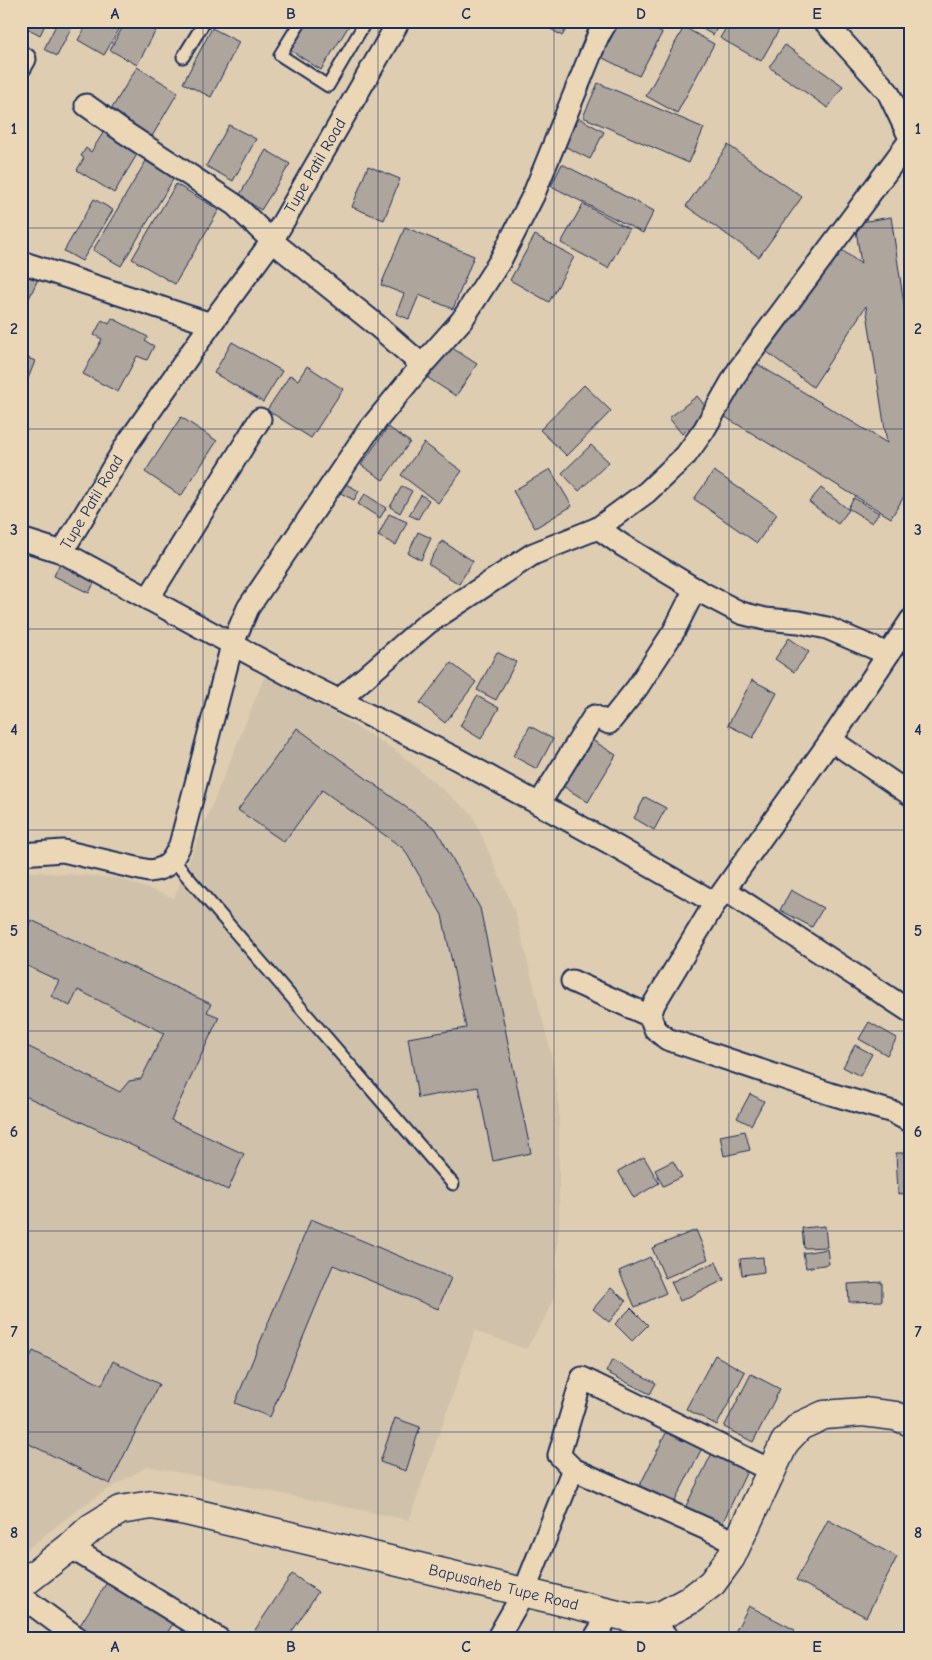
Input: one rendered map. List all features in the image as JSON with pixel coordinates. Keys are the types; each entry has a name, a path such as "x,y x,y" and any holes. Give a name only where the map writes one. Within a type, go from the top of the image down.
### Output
{"street":[{"name":"Tupe Patil Road","path":"399,21 272,241 210,324 127,444 62,552 232,645 457,759 539,804 720,896 911,1012"},
{"path":"21,854 63,851 149,871 161,870 173,860 180,845 232,645 248,608 368,431 462,320 500,261 532,196 598,36 607,21"},
{"path":"339,700 428,623 533,554 598,528 646,492 686,455 704,430 739,369 911,139 888,92 824,21"},
{"path":"21,57 25,59 21,66"},
{"path":"86,105 235,204 272,241 374,323 422,365"},
{"path":"21,262 210,324"},
{"path":"148,599 260,419"},
{"path":"598,528 694,589 741,613 765,619 799,622 827,628 888,654"},
{"path":"21,540 62,552"},
{"path":"539,804 594,716 609,723 637,688 674,631 694,589"},
{"path":"911,620 831,740 720,896 654,1004 650,1016 655,1029 667,1039 831,1094 893,1112 911,1122"},
{"path":"831,740 911,795"},
{"path":"572,981 650,1016"},
{"path":"738,1543 573,1469 559,1454 582,1378 772,1471"},
{"name":"Bapusaheb Tupe Road","path":"21,1585 91,1528 120,1510 152,1505 186,1511 610,1614 632,1618 649,1618 662,1615 690,1600 712,1583 732,1557 785,1442 800,1426 824,1415 863,1412 895,1416 911,1422"},
{"path":"497,1639 524,1592 573,1469"},
{"path":"70,1547 219,1639"},
{"path":"21,1596 79,1639"},
{"path":"594,1639 610,1614"},
{"path":"649,1618 669,1639"}],"lane":[{"path":"184,57 205,21"},
{"path":"301,21 280,55 328,86 366,21"},
{"path":"173,860 453,1184"}],"shaded area":[{"path":"266,673 395,750 472,814 515,912 551,1053 559,1107 559,1223 554,1298 547,1314 526,1349 475,1331 409,1520 148,1466 97,1496 21,1554 21,871 118,878 174,898"}],"building":[{"path":"21,21 47,21 40,35 21,25"},
{"path":"58,21 75,21 57,56 44,49"},
{"path":"89,21 124,21 104,55 78,40"},
{"path":"126,21 161,21 137,65 110,50"},
{"path":"308,21 352,21 321,70 290,50"},
{"path":"538,21 571,21 562,36"},
{"path":"620,21 637,21 662,33 639,76 601,57"},
{"path":"689,21 721,21 713,35"},
{"path":"730,21 784,21 761,61 720,38"},
{"path":"684,27 714,44 677,113 646,96"},
{"path":"212,28 239,42 211,97 183,83"},
{"path":"785,45 843,86 828,108 769,67"},
{"path":"137,67 178,92 151,138 109,113"},
{"path":"598,83 704,128 689,163 583,117"},
{"path":"579,118 604,132 590,159 564,146"},
{"path":"108,125 142,146 114,193 77,170 84,158 81,156 86,148 91,152"},
{"path":"229,125 256,139 233,181 206,166"},
{"path":"728,145 802,197 759,257 686,206"},
{"path":"266,150 290,164 261,210 239,196"},
{"path":"146,161 174,178 121,266 93,250"},
{"path":"562,164 654,211 643,233 551,186"},
{"path":"368,166 400,179 384,220 352,207"},
{"path":"176,184 219,210 175,284 132,259"},
{"path":"94,199 113,210 82,261 64,251"},
{"path":"583,204 629,229 608,268 561,243"},
{"path":"891,217 911,351 911,485 891,518 722,415 754,362 887,443 866,306 813,387 758,345 835,245 861,264 855,223"},
{"path":"405,227 474,256 453,309 419,295 409,319 396,314 404,294 381,285"},
{"path":"535,235 574,257 549,302 510,280"},
{"path":"21,272 38,279 25,307 21,305"},
{"path":"112,318 148,337 145,341 154,346 147,360 137,356 118,392 83,374 102,339 94,335 102,320 109,324"},
{"path":"232,342 282,371 263,402 214,373"},
{"path":"449,346 477,364 456,396 428,378"},
{"path":"21,355 35,361 21,396"},
{"path":"307,366 343,389 311,438 267,410 290,375 298,380"},
{"path":"584,385 611,411 567,456 540,430"},
{"path":"697,396 710,412 682,434 669,418"},
{"path":"181,417 217,441 181,496 145,472"},
{"path":"388,427 410,442 383,480 361,465"},
{"path":"424,443 462,471 438,503 401,475"},
{"path":"591,445 609,462 579,491 562,473"},
{"path":"550,469 572,506 535,528 513,491"},
{"path":"714,471 777,514 757,543 694,499"},
{"path":"338,480 359,491 354,500 333,489"},
{"path":"402,486 412,491 400,513 390,507"},
{"path":"821,488 849,510 838,524 809,502"},
{"path":"365,494 386,508 380,518 358,504"},
{"path":"421,495 429,500 418,519 409,515"},
{"path":"854,498 879,513 872,523 848,508"},
{"path":"389,514 407,522 396,545 378,536"},
{"path":"418,532 431,538 421,560 408,553"},
{"path":"442,541 473,561 459,584 428,564"},
{"path":"60,563 96,579 89,593 54,576"},
{"path":"789,638 809,652 794,672 775,659"},
{"path":"497,652 516,662 496,700 477,690"},
{"path":"451,663 476,682 445,723 420,703"},
{"path":"752,680 777,693 753,738 728,725"},
{"path":"477,696 499,708 481,739 460,726"},
{"path":"530,726 553,739 537,769 513,756"},
{"path":"297,728 436,829 480,908 531,1153 493,1161 478,1087 418,1098 408,1038 466,1028 442,915 404,849 322,790 284,842 238,810"},
{"path":"589,738 616,755 588,802 561,785"},
{"path":"645,797 666,808 654,830 634,818"},
{"path":"791,890 823,908 812,927 780,910"},
{"path":"31,920 211,1004 207,1012 219,1017 171,1120 244,1154 228,1190 21,1094 21,1043 120,1092 129,1081 141,1079 164,1033 78,990 70,1006 51,996 59,981 21,963 21,921 29,925"},
{"path":"869,1022 897,1038 887,1055 859,1039"},
{"path":"855,1045 872,1054 860,1076 843,1067"},
{"path":"750,1094 764,1101 751,1125 737,1118"},
{"path":"745,1131 750,1150 724,1156 720,1136"},
{"path":"896,1153 911,1153 911,1193 898,1194"},
{"path":"644,1157 659,1183 634,1198 618,1171"},
{"path":"673,1161 682,1177 663,1186 655,1170"},
{"path":"311,1219 451,1278 438,1309 333,1265 270,1417 235,1403"},
{"path":"825,1226 827,1247 804,1248 802,1228"},
{"path":"696,1230 708,1259 665,1278 652,1248"},
{"path":"827,1249 829,1264 806,1268 803,1253"},
{"path":"650,1257 666,1293 635,1307 619,1271"},
{"path":"763,1257 764,1272 742,1275 740,1259"},
{"path":"716,1262 724,1280 680,1301 671,1282"},
{"path":"882,1282 882,1301 849,1302 848,1284"},
{"path":"611,1288 626,1301 609,1322 593,1309"},
{"path":"631,1308 648,1325 632,1341 615,1324"},
{"path":"33,1351 102,1385 113,1361 159,1384 110,1484 21,1440 21,1374"},
{"path":"715,1355 745,1372 717,1425 686,1409"},
{"path":"612,1360 656,1383 650,1394 606,1372"},
{"path":"751,1374 780,1389 753,1442 724,1427"},
{"path":"395,1418 420,1427 406,1471 380,1462"},
{"path":"670,1425 705,1442 672,1507 638,1489"},
{"path":"715,1447 750,1465 720,1528 683,1512"},
{"path":"828,1520 897,1557 866,1617 796,1580"},
{"path":"292,1574 318,1592 287,1639 249,1639"},
{"path":"111,1576 177,1618 163,1639 84,1639 75,1633"},
{"path":"749,1606 795,1630 790,1639 748,1639 735,1632"}]}
